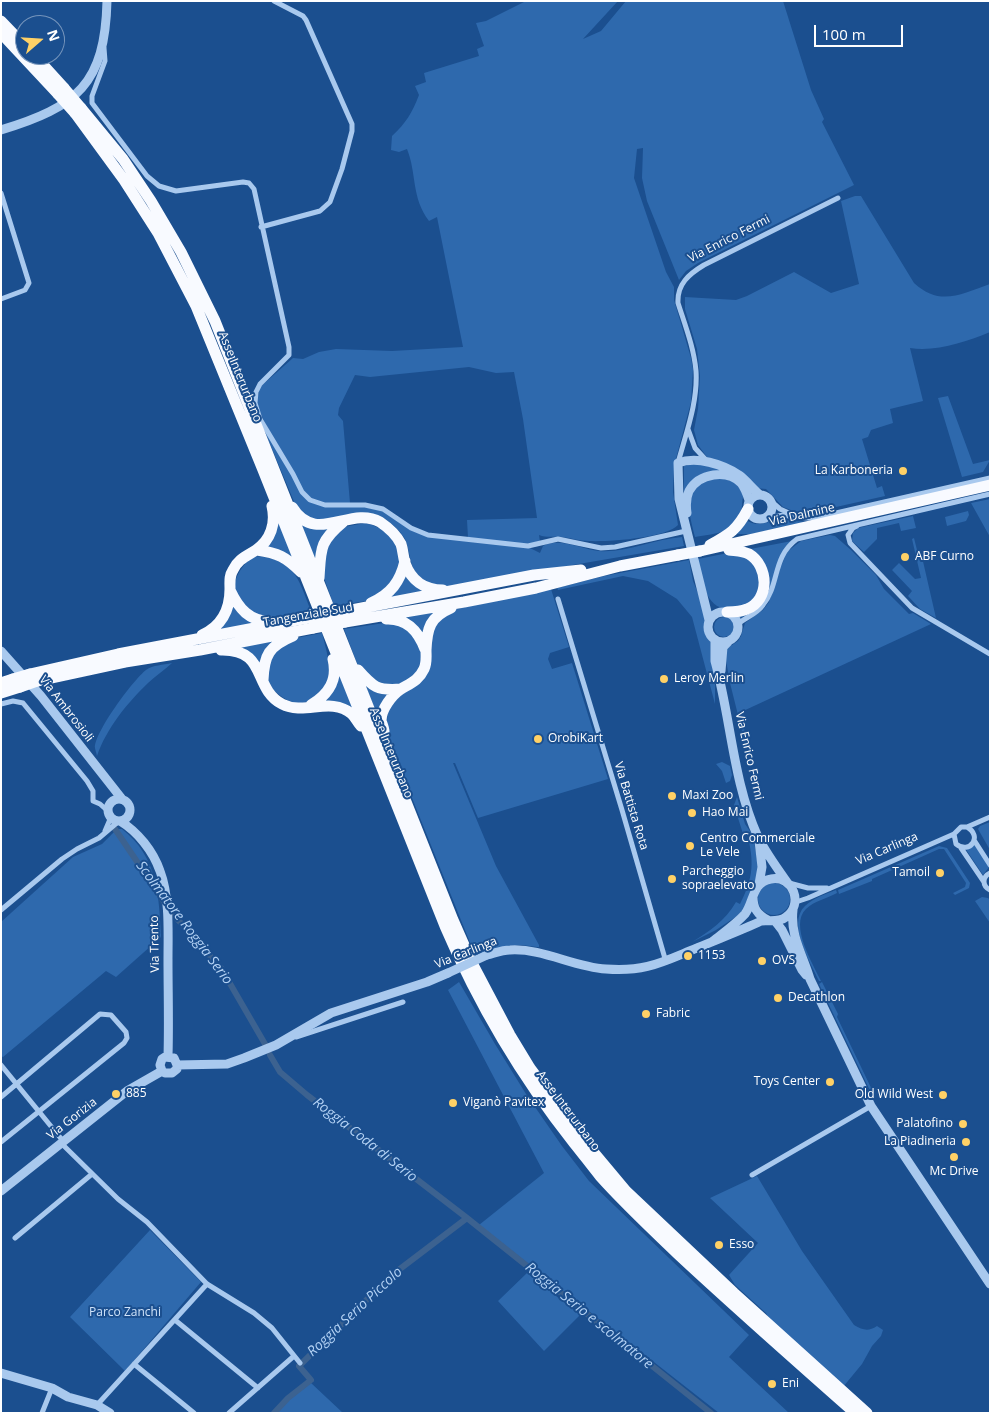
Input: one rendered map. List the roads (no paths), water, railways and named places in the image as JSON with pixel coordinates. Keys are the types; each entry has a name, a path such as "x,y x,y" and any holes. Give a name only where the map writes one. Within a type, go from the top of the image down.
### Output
{"highway":[{"path":"1,21 15,36"},
{"name":"Asse Interurbano","path":"1,33 61,91 128,166 181,252 215,321 306,577 462,966 507,1048 558,1122 599,1175 722,1295 855,1413"},
{"name":"Asse Interurbano","path":"42,65 61,91"},
{"path":"268,469 297,514 304,520 317,525 361,517 375,520 390,529 400,543 405,561 414,579 432,589 447,590 476,586"},
{"path":"192,640 213,630 221,621 227,610 230,590 229,581 232,571 238,562 246,555 257,550 268,537 274,523 268,469"},
{"name":"Asse Interurbano","path":"268,469 319,582 453,920 471,961 510,1035 530,1068 585,1142 626,1191 734,1293 867,1413"},
{"name":"Via Dalmine","path":"620,566 700,551 990,485"},
{"path":"700,551 724,538 738,526 749,505"},
{"path":"319,582 322,546 333,531 346,521"},
{"path":"700,551 711,553 776,540 805,537"},
{"path":"257,550 275,552 288,560 306,577"},
{"path":"725,612 747,609 755,604 760,597 765,583 763,573 755,559 743,551 729,550"},
{"path":"343,617 391,591 401,575 405,561"},
{"name":"Tangenziale Sud","path":"34,677 200,650 313,628 343,617 476,586 620,566"},
{"name":"Tangenziale Sud","path":"1,693 16,683 79,662 281,623 464,602 536,588 620,566"},
{"path":"230,590 237,605 252,618 263,622 281,623"},
{"path":"352,666 373,687 386,690 401,689 412,684 426,664 428,631 434,620 443,612 464,602"},
{"path":"343,617 402,621 415,630 426,652"},
{"path":"263,680 265,662 270,650 276,644 313,628"},
{"path":"308,708 327,693 334,679 335,666 328,633"},
{"path":"200,650 230,649 242,653 253,661 268,693 283,705 297,708 325,705 339,706 352,715 370,738"},
{"name":"Tangenziale Sud","path":"1,683 16,683"},
{"path":"382,740 385,733 381,721 383,714 390,701 401,689"}],"street":[{"path":"1,130 43,116 73,97 91,76 103,45 107,1"},
{"path":"261,226 320,211 330,202 352,131 352,124 306,20 303,16 274,1"},
{"path":"103,45 105,60 92,96 92,103 147,176 159,186 176,191 243,182 249,183 254,189 289,347 289,355 260,384 256,392 255,403 260,419 302,492 310,500 325,505 365,505 383,509 411,528 428,535 528,546 558,540 601,548 615,547 686,531 686,499 694,485 704,478 718,474 733,478 740,483 746,492 755,518 763,519 777,514 814,518 990,478"},
{"path":"1,193 29,283 25,290 1,299"},
{"name":"Via Enrico Fermi","path":"788,883 774,865 758,836 746,802 715,661 715,640 709,634 709,620 704,597 679,499 678,463 688,429 696,390 696,370 691,343 678,303 678,296 683,281 691,273 838,198"},
{"path":"688,429 695,448 710,463"},
{"path":"678,463 694,460 710,463 737,474 759,494 766,496 785,512 796,516"},
{"path":"749,505 759,494"},
{"path":"704,597 734,617 738,624 763,606 768,598 780,558 797,540 990,494"},
{"path":"766,518 771,512 772,502"},
{"path":"867,522 853,528 847,537 851,545 912,608 990,654"},
{"name":"Via Battista Rota","path":"558,599 666,962"},
{"path":"709,620 715,614 725,612"},
{"name":"Via Enrico Fermi","path":"720,681 723,647 737,633 738,624"},
{"path":"715,640 723,643 728,642"},
{"name":"Via Ambrosioli","path":"1,651 41,696 109,784 129,805 129,814"},
{"path":"1,704 9,701 18,702 27,708 87,781 93,791 93,800 111,812 126,818 129,814"},
{"path":"104,834 111,812 109,784"},
{"path":"1,910 62,858 76,849 95,841 104,834 116,800 122,799"},
{"name":"Via Trento","path":"111,812 139,837"},
{"name":"Via Trento","path":"129,814 139,837 161,872 168,923 168,1056"},
{"name":"Via Carlinga","path":"265,1050 340,1009 402,990 448,973 487,955 510,950 528,950 591,967 606,969 644,968 666,962 750,926 786,918 794,906 808,898 954,834 961,828 990,816"},
{"path":"967,827 972,831 974,840 990,865"},
{"path":"954,834 956,844 961,848 986,887 990,890"},
{"name":"Via Enrico Fermi","path":"758,836 762,867 759,884"},
{"path":"961,848 968,847 974,840"},
{"path":"984,882 985,877 990,873"},
{"name":"Via Carlinga","path":"713,941 745,913 759,884 766,880 773,878 808,888 830,888"},
{"path":"788,883 795,895 794,937 804,959 810,979 871,1106 990,1284"},
{"path":"753,896 753,904 756,911 771,921 787,939 802,970 810,979"},
{"name":"Via Carlinga","path":"750,926 764,925 772,927 787,939"},
{"path":"288,1039 403,1002"},
{"path":"1,1097 100,1014 111,1015 126,1032 127,1038 124,1043 1,1142"},
{"name":"Via Gorizia","path":"1,1191 127,1091 162,1071 172,1073 178,1066 227,1064 265,1050"},
{"path":"162,1071 160,1062 168,1056 174,1058 178,1066"},
{"path":"1,1065 62,1142 92,1174 118,1199 147,1222 207,1284 254,1313 272,1328 300,1363"},
{"path":"752,1175 871,1106"},
{"path":"15,1238 92,1174"},
{"path":"97,1405 207,1284"},
{"path":"175,1320 258,1388"},
{"path":"229,1413 294,1356"},
{"path":"134,1364 194,1413"},
{"path":"1,1373 52,1388 68,1397 97,1405 110,1413"},
{"path":"42,1413 52,1388"}],"waterway":[{"name":"Roggia Coda di Serio","path":"115,829 171,912 221,968 265,1044"},
{"name":"Roggia Serio e scolmatore","path":"270,1055 280,1072 307,1095 467,1218 711,1413"},
{"name":"Roggia Serio Piccolo","path":"274,1413 288,1398 311,1380 299,1366 392,1275 467,1218"}],"place":[{"name":"La Karboneria","path":"903,471"},
{"name":"ABF Curno","path":"905,557"},
{"name":"Leroy Merlin","path":"664,679"},
{"name":"OrobiKart","path":"538,739"},
{"name":"Maxi Zoo","path":"672,796"},
{"name":"Hao Mai","path":"692,813"},
{"name":"Centro Commerciale Le Vele","path":"690,846"},
{"name":"Tamoil","path":"940,873"},
{"name":"Parcheggio sopraelevato","path":"672,879"},
{"name":"1153","path":"688,956"},
{"name":"OVS","path":"762,961"},
{"name":"Decathlon","path":"778,998"},
{"name":"Fabric","path":"646,1014"},
{"name":"Toys Center","path":"830,1082"},
{"name":"885","path":"116,1094"},
{"name":"Old Wild West","path":"943,1095"},
{"name":"Viganò Pavitex","path":"453,1103"},
{"name":"Palatofino","path":"963,1124"},
{"name":"La Piadineria","path":"966,1142"},
{"name":"Mc Drive","path":"954,1157"},
{"name":"Esso","path":"719,1245"},
{"name":"Eni","path":"772,1384"}],"water label":[{"name":"Scolmatore Roggia Serio","path":"184,923"}],"park label":[{"name":"Parco Zanchi","path":"125,1313"}]}
